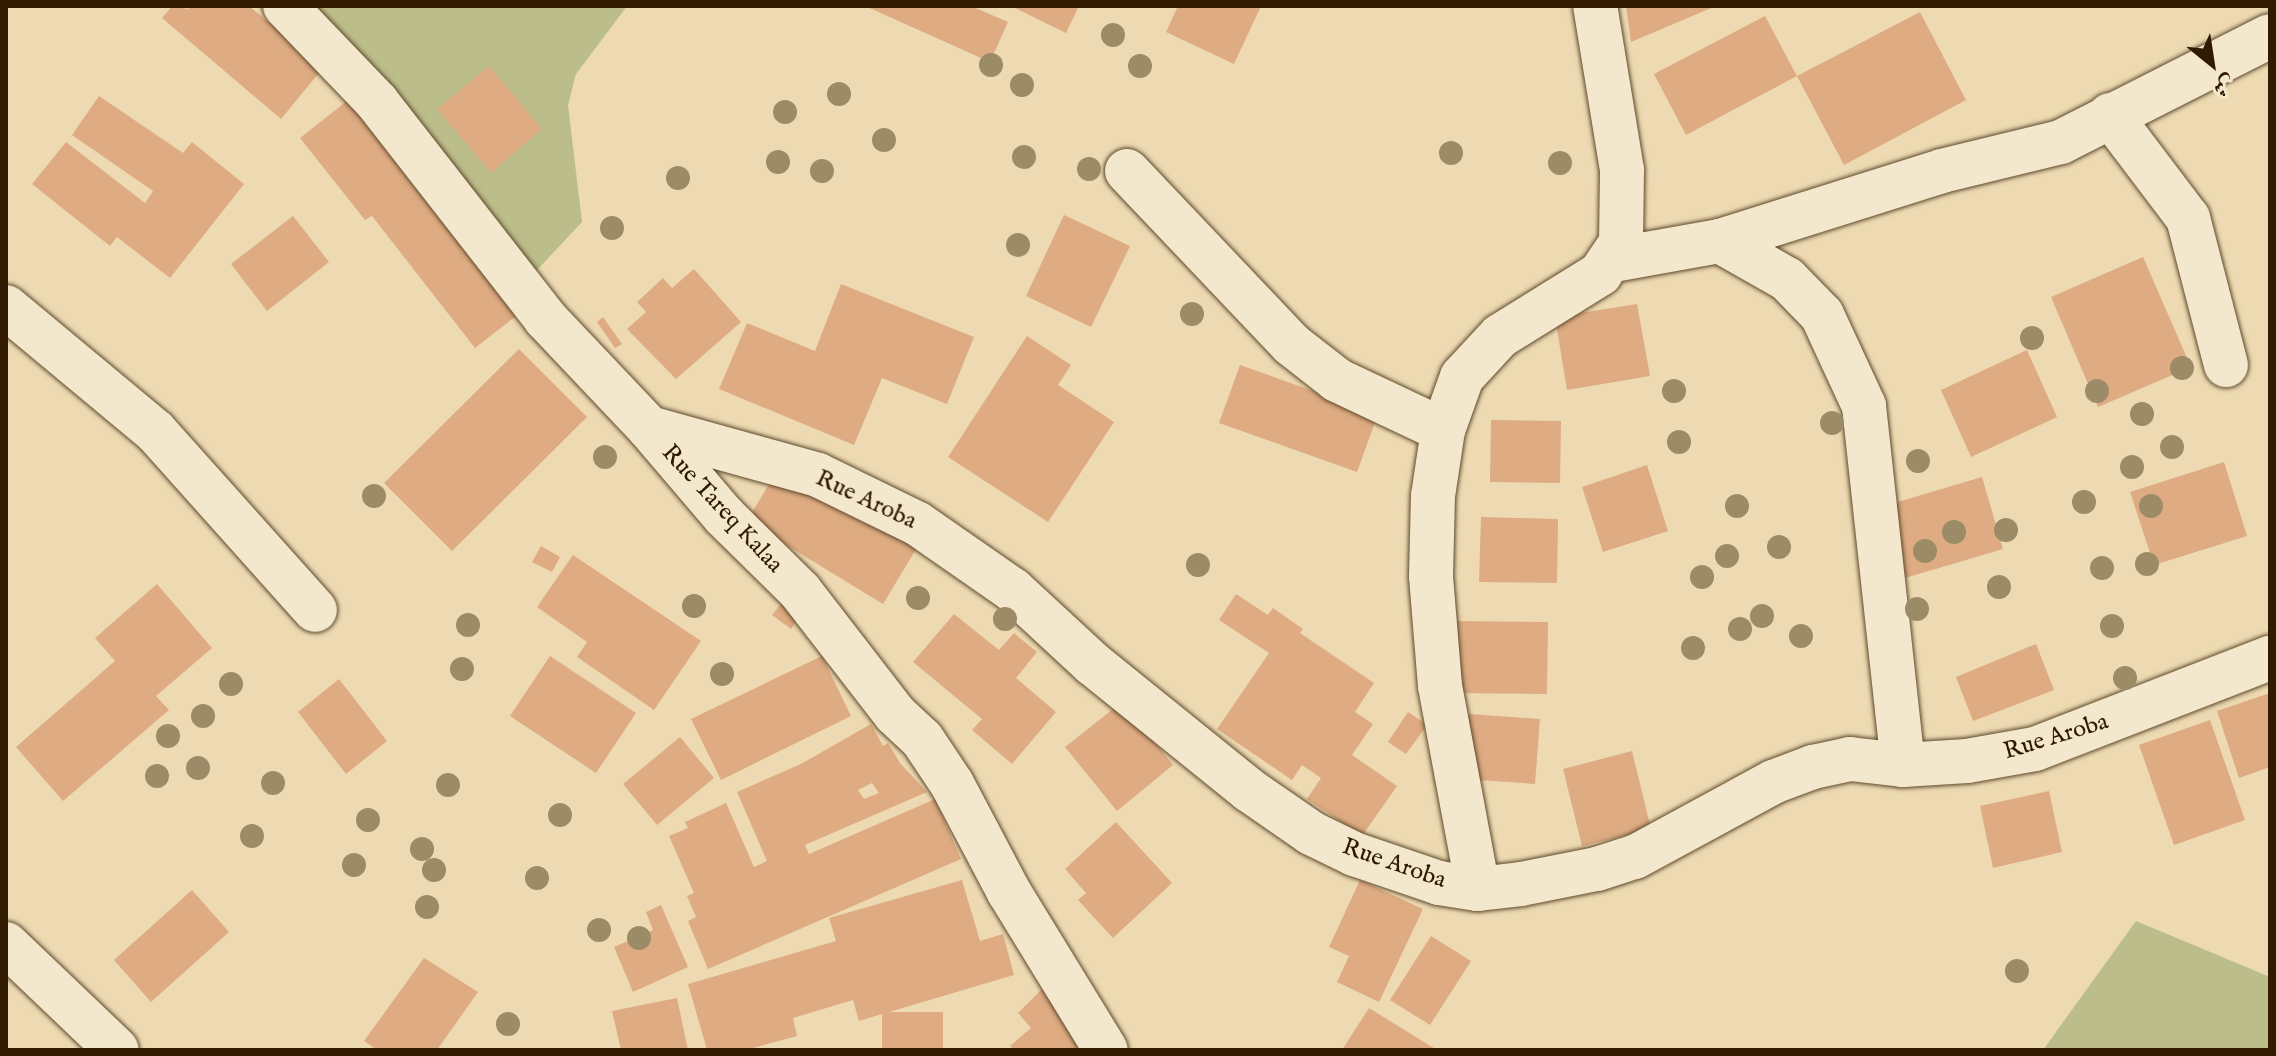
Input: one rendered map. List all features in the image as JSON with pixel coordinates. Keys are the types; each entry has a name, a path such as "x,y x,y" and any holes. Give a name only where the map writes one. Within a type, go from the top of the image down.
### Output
{"street":[{"name":"Rue Tareq Kalaa","path":"285,6 377,102 545,318 649,428 696,486 800,591 895,714 922,739 952,784 1009,892 1106,1050"},
{"path":"1478,889 1440,686 1431,576 1433,496 1443,430 1462,377 1490,346 1528,316 1600,274 1613,260 1621,243 1624,209 1622,170 1595,6"},
{"path":"1613,260 1720,241 1942,171 2061,142 2270,36"},
{"path":"2110,115 2188,218 2226,365"},
{"path":"1127,171 1291,344 1337,380 1443,430"},
{"path":"1720,241 1787,279 1822,315 1864,406 1903,765"},
{"path":"6,307 155,431 315,610"},
{"name":"Rue Aroba","path":"649,428 818,475 918,524 1013,590 1093,664 1249,790 1311,833 1354,854 1439,883 1478,889 1562,878 1635,857 1773,782 1813,767 1850,759 1903,765 1967,761 2035,749 2270,658"},
{"path":"6,944 117,1050"}],"green space":[{"path":"285,6 627,6 576,74 568,105 582,222 522,286"},
{"path":"2136,921 2270,977 2270,1050 2043,1050"}],"building":[{"path":"172,6 188,9 191,6 249,6 323,68 281,119 162,18"},
{"path":"865,6 971,6 1008,22 990,62"},
{"path":"1011,6 1079,6 1066,33"},
{"path":"1178,6 1261,6 1234,64 1166,32"},
{"path":"1626,6 1716,6 1631,42"},
{"path":"1920,12 1966,100 1844,165 1797,76"},
{"path":"1765,16 1797,76 1686,135 1654,74"},
{"path":"489,66 542,129 491,173 437,109"},
{"path":"99,96 183,153 192,142 244,184 170,278 117,237 110,246 32,184 66,142 145,203 153,191 72,135"},
{"path":"352,97 520,313 475,348 372,216 365,220 300,138"},
{"path":"1064,215 1130,246 1091,327 1026,296"},
{"path":"293,216 329,262 267,311 231,264"},
{"path":"2143,257 2191,367 2098,407 2051,297"},
{"path":"694,269 741,322 676,379 627,329 646,312 637,302 663,278 672,288"},
{"path":"841,284 974,337 947,404 882,378 854,445 719,389 747,323 815,351"},
{"path":"1637,304 1650,376 1567,390 1555,317"},
{"path":"603,317 622,344 615,348 597,322"},
{"path":"1027,336 1071,365 1058,385 1114,422 1048,522 948,457"},
{"path":"519,349 587,417 452,551 384,483"},
{"path":"2027,350 2057,417 1971,457 1941,390"},
{"path":"1240,365 1378,414 1357,472 1219,423"},
{"path":"1491,420 1561,421 1560,483 1490,482"},
{"path":"784,459 921,541 883,604 747,521"},
{"path":"2224,462 2247,536 2154,565 2130,492"},
{"path":"1647,465 1668,531 1603,552 1582,487"},
{"path":"1982,477 2003,549 1905,578 1884,506"},
{"path":"1481,517 1558,519 1557,583 1479,582"},
{"path":"541,546 560,557 552,572 532,562"},
{"path":"573,555 701,641 654,710 577,657 587,642 537,607"},
{"path":"157,584 212,648 156,696 169,710 63,801 16,747 115,661 95,638"},
{"path":"789,594 807,607 791,629 772,615"},
{"path":"1236,594 1268,615 1273,608 1303,629 1300,633 1374,683 1355,712 1373,724 1352,755 1397,786 1362,836 1307,799 1321,778 1302,765 1292,780 1217,729 1269,653 1219,620"},
{"path":"954,614 999,650 1014,633 1037,652 1016,678 1056,712 1012,764 972,730 982,719 913,662"},
{"path":"1449,621 1548,622 1547,694 1448,693"},
{"path":"2036,644 2054,690 1973,721 1956,677"},
{"path":"550,656 636,713 596,773 510,716"},
{"path":"822,656 851,716 721,780 691,719"},
{"path":"339,679 387,741 346,774 298,712"},
{"path":"2270,693 2270,767 2239,778 2217,711"},
{"path":"1122,702 1173,765 1117,811 1065,747"},
{"path":"1408,712 1427,725 1406,754 1388,742"},
{"path":"1469,714 1540,719 1535,784 1464,779"},
{"path":"2210,720 2245,820 2174,845 2139,745"},
{"path":"871,724 883,746 888,743 900,763 927,792 805,845 809,854 935,799 961,859 708,969 688,921 696,917 687,896 694,893 669,836 688,828 685,822 726,803 754,867 767,861 737,792 801,764","holes":["872,783 879,793 864,799 858,790"]},
{"path":"680,737 714,778 657,825 623,784"},
{"path":"1632,751 1651,829 1582,846 1563,769"},
{"path":"2049,791 2062,852 1993,868 1980,806"},
{"path":"1116,822 1172,883 1113,938 1078,900 1086,893 1065,869"},
{"path":"962,880 980,941 1003,934 1014,975 889,1012 943,1012 943,1050 882,1050 882,1014 859,1021 853,1000 793,1018 797,1036 746,1050 707,1050 688,984 836,941 829,918"},
{"path":"1360,880 1423,909 1379,1002 1337,982 1349,956 1329,947"},
{"path":"192,890 229,932 151,1002 114,960"},
{"path":"661,905 688,967 633,992 614,947 653,930 646,912"},
{"path":"1431,936 1471,961 1430,1025 1390,1000"},
{"path":"424,958 478,992 437,1050 377,1050 364,1041"},
{"path":"1044,987 1098,1050 1014,1050 1010,1046 1031,1028 1018,1013"},
{"path":"677,998 688,1050 621,1050 612,1011"},
{"path":"1369,1008 1437,1050 1342,1050"}]}
